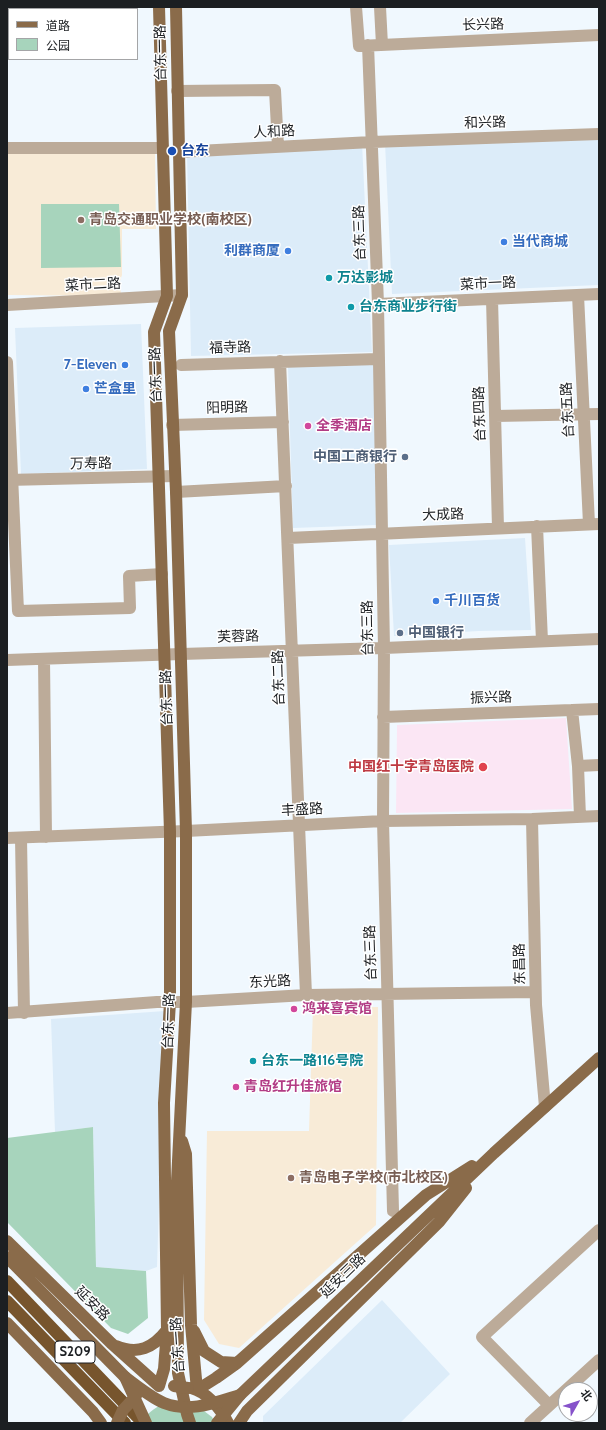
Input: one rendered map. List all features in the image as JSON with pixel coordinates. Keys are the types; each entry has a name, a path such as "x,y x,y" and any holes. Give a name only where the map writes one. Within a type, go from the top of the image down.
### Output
{"highway":[{"name":"S209","path":"7,1281 144,1423"},
{"name":"S209","path":"7,1301 125,1423"}],"main road":[{"name":"台东一路","path":"159,7 167,296 154,332 160,478 170,832 170,1002 164,1103 167,1330 164,1369 159,1386"},
{"name":"台东一路","path":"176,7 182,295 169,331 176,492 186,831 186,1002 179,1133 186,1154 192,1389"},
{"name":"延安三路","path":"217,1423 240,1395 317,1321 494,1153 599,1058"},
{"path":"179,1133 177,1182 178,1373 190,1423"},
{"name":"延安三路","path":"192,1389 216,1378 237,1363 426,1194 494,1153"},
{"name":"延安三路","path":"239,1423 247,1411 439,1222 494,1153"},
{"name":"延安路","path":"7,1241 111,1343 159,1386"},
{"path":"8,1258 125,1377 163,1403 189,1408 204,1406 240,1395"},
{"path":"7,1323 101,1423"},
{"path":"191,1325 204,1351 221,1362 237,1363"},
{"path":"111,1343 122,1348 137,1351 149,1347 159,1340 167,1330"},
{"path":"125,1377 144,1423"},
{"path":"117,1423 123,1410 136,1396 149,1389 168,1384 192,1389 219,1407 228,1423"}],"street":[{"path":"356,7 358,46 368,45"},
{"path":"380,7 382,45"},
{"name":"长兴路","path":"368,45 599,35"},
{"name":"台东三路","path":"368,45 378,304 384,648 383,821 393,1211"},
{"path":"177,91 275,90 278,147"},
{"name":"和兴路","path":"372,142 599,134"},
{"name":"人和路","path":"178,152 372,142"},
{"path":"7,148 163,148"},
{"name":"菜市一路","path":"378,304 599,294"},
{"name":"菜市二路","path":"7,305 182,295"},
{"name":"台东五路","path":"578,295 583,415 594,524"},
{"name":"台东四路","path":"492,299 498,528"},
{"name":"福寺路","path":"181,365 378,359"},
{"name":"台东二路","path":"280,361 284,422 288,538 298,650 300,826 306,995"},
{"path":"7,362 10,480 18,611 130,608 129,576 162,574"},
{"path":"495,416 599,414"},
{"name":"阳明路","path":"172,425 284,422"},
{"name":"万寿路","path":"10,480 160,478 175,476"},
{"path":"176,492 286,486"},
{"name":"大成路","path":"288,538 594,524"},
{"path":"537,526 542,641"},
{"name":"芙蓉路","path":"7,660 384,648 599,639"},
{"path":"44,659 46,837"},
{"name":"振兴路","path":"384,717 599,709"},
{"path":"572,710 578,766 580,817"},
{"path":"578,766 599,765"},
{"name":"丰盛路","path":"7,838 170,832 383,821 532,819 599,816"},
{"name":"东昌路","path":"532,819 536,992 545,1107"},
{"path":"21,838 24,1013"},
{"name":"东光路","path":"7,1013 24,1013 157,1002 186,1002 306,995 536,992"},
{"path":"549,1405 482,1337 599,1230"},
{"path":"530,1423 599,1360"}],"shaded area":[{"name":"当代商城","path":"599,135 599,285 392,294 385,143"},
{"name":"利群商厦","path":"362,143 372,352 191,356 187,153"},
{"name":"青岛交通职业学校(南校区)","path":"7,152 155,153 156,229 122,229 122,275 120,281 121,296 7,295"},
{"name":"芒盒里","path":"141,324 147,469 21,474 15,328"},
{"path":"374,362 376,525 293,528 288,367"},
{"path":"525,538 531,630 479,631 394,636 389,545"},
{"name":"中国红十字青岛医院","path":"566,718 572,809 396,813 397,725"},
{"name":"青岛电子学校(市北校区)","path":"378,1007 376,1225 239,1348 219,1344 204,1320 207,1131 309,1131 313,1008"},
{"path":"165,1011 157,1267 146,1271 96,1267 93,1127 55,1132 51,1019"},
{"path":"382,1300 450,1374 400,1423 263,1423 263,1416"}],"green space":[{"path":"41,204 119,204 121,267 41,268"},
{"path":"93,1127 96,1267 146,1271 148,1318 128,1334 111,1328 7,1222 7,1138"},
{"path":"163,1404 196,1405 212,1417 215,1423 142,1423 156,1407"}],"place":[{"name":"台东","path":"172,151"},
{"name":"青岛交通职业学校(南校区)","path":"81,220"},
{"name":"当代商城","path":"504,242"},
{"name":"利群商厦","path":"288,251"},
{"name":"万达影城","path":"329,278"},
{"name":"台东商业步行街","path":"351,307"},
{"name":"7-Eleven","path":"125,365"},
{"name":"芒盒里","path":"86,389"},
{"name":"全季酒店","path":"308,426"},
{"name":"中国工商银行","path":"405,457"},
{"name":"千川百货","path":"436,601"},
{"name":"中国银行","path":"400,633"},
{"name":"中国红十字青岛医院","path":"483,767"},
{"name":"鸿来喜宾馆","path":"294,1009"},
{"name":"台东一路116号院","path":"253,1061"},
{"name":"青岛红升佳旅馆","path":"236,1087"},
{"name":"青岛电子学校(市北校区)","path":"291,1178"}]}
